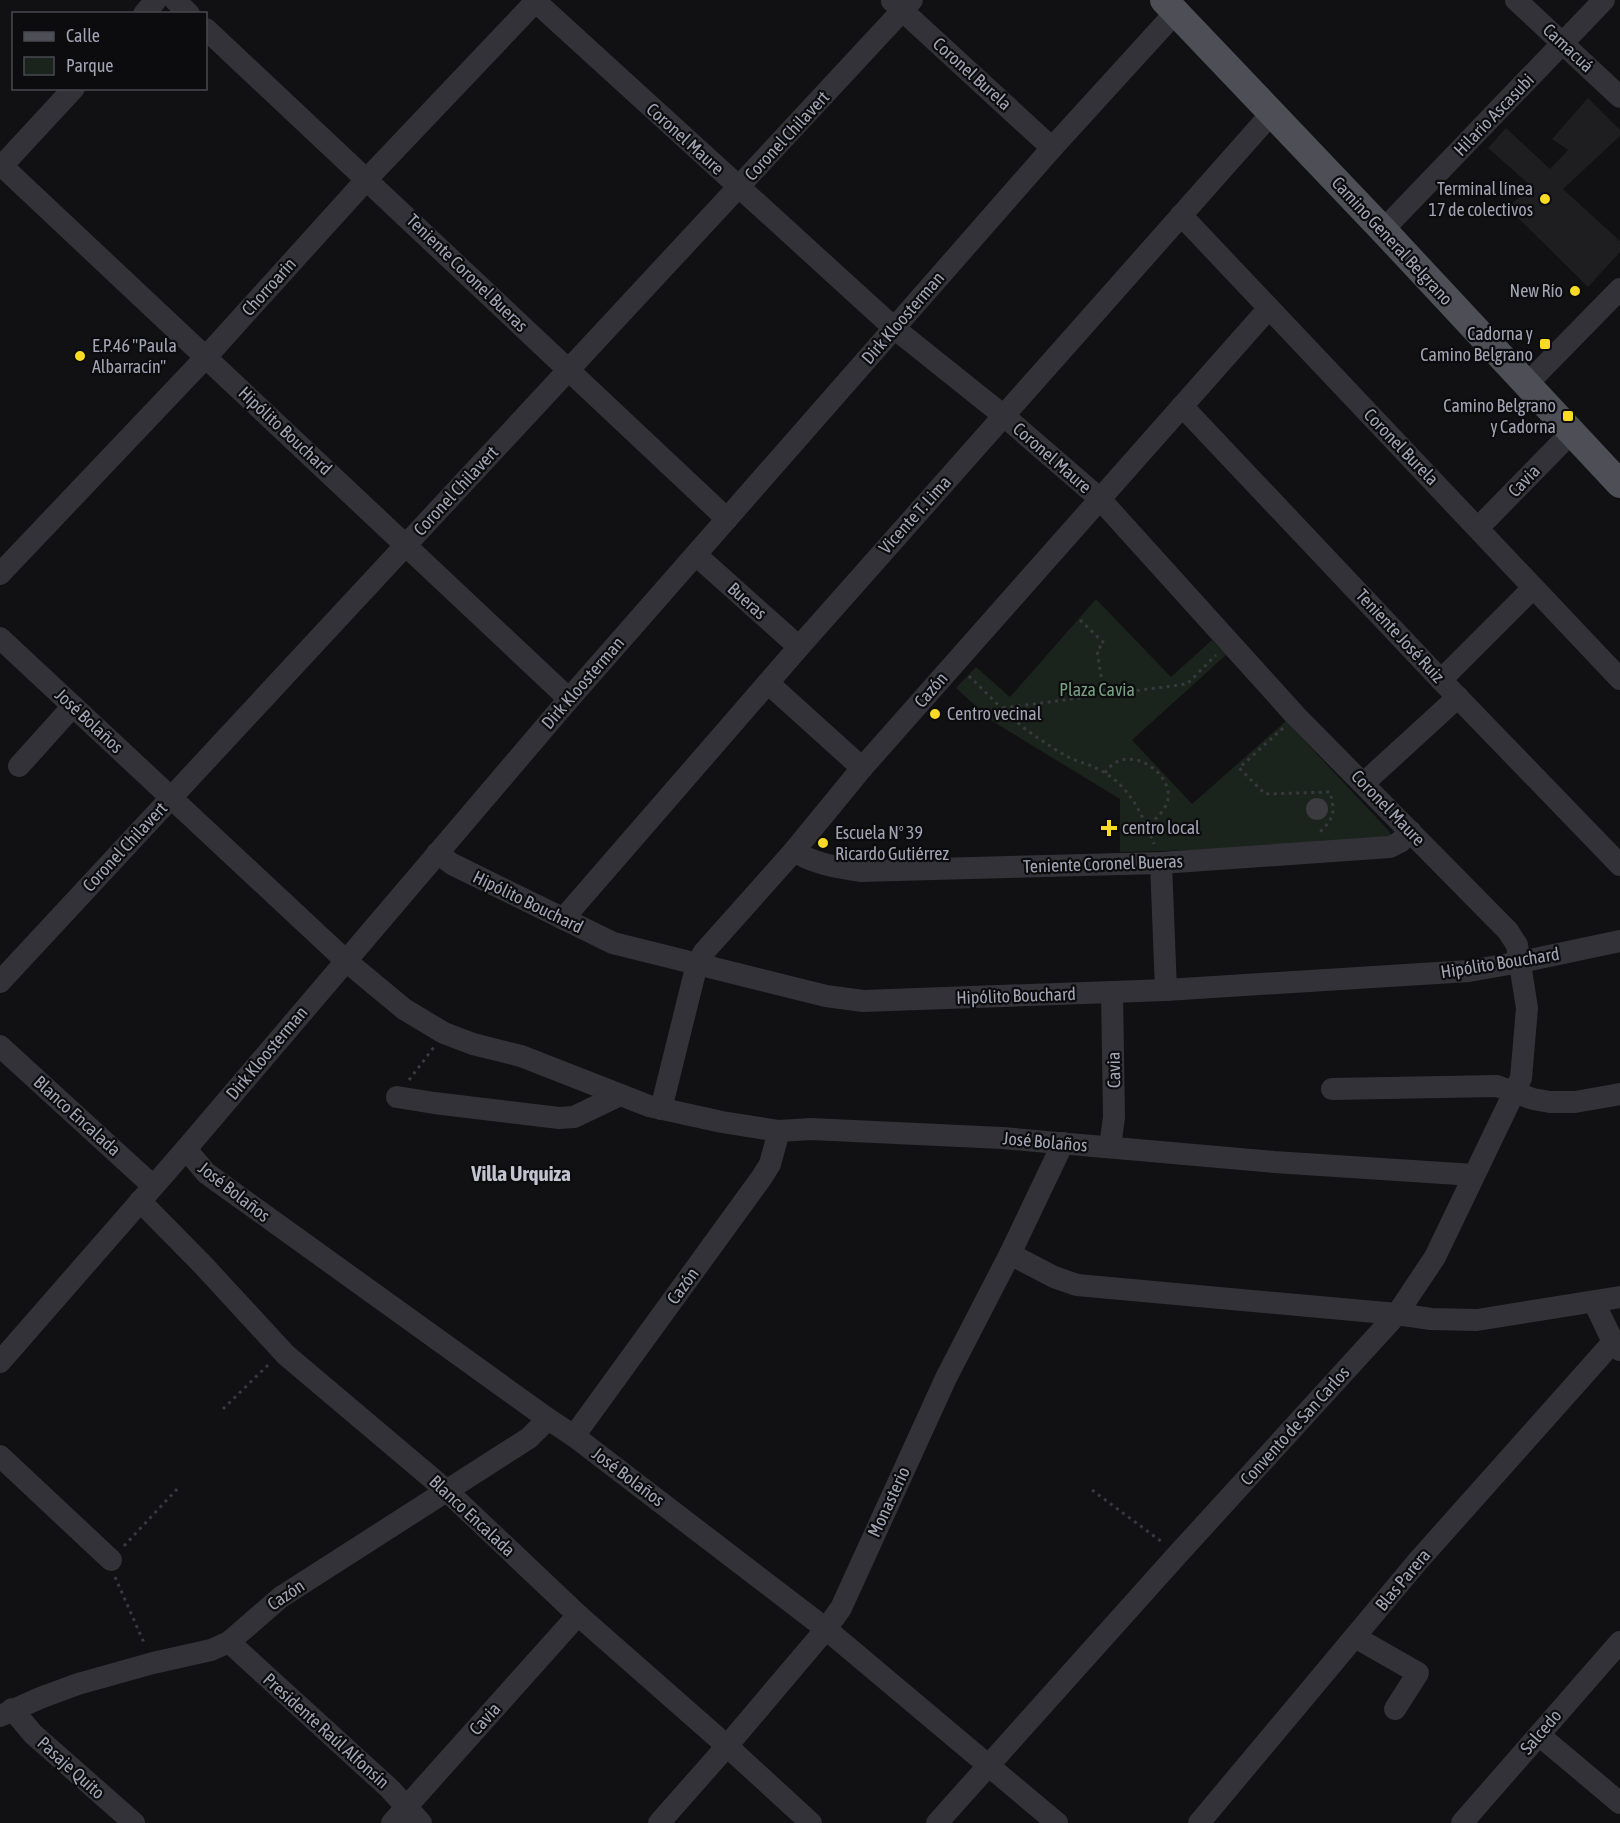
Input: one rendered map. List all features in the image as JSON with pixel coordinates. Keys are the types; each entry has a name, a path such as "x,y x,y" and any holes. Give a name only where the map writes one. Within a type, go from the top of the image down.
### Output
{"main road":[{"name":"Camino General Belgrano","path":"1169,6 1383,230 1620,484"}],"street":[{"path":"146,12 156,0"},
{"path":"175,0 187,12"},
{"name":"Camacuá","path":"1516,0 1620,97"},
{"name":"Hilario Ascasubi","path":"1383,230 1604,0"},
{"name":"Chorroarin","path":"0,574 206,357 367,179 536,1"},
{"name":"Coronel Maure","path":"536,1 894,328 1004,416 1099,498 1296,716 1508,931 1517,945 1520,962"},
{"name":"Coronel Chilavert","path":"0,982 739,188 902,4"},
{"name":"Coronel Burela","path":"902,4 1052,148"},
{"name":"Dirk Kloosterman","path":"0,1362 186,1149 569,699 1052,148 1169,6"},
{"name":"Teniente Coronel Bueras","path":"207,30 727,519"},
{"path":"1,166 72,90"},
{"name":"Vicente T. Lima","path":"563,919 799,647 1271,114"},
{"name":"Hipólito Bouchard","path":"1,166 569,699"},
{"name":"Coronel Burela","path":"1181,215 1620,679"},
{"path":"1527,384 1620,288"},
{"name":"Cazón","path":"661,1109 697,964 704,952 794,851 862,768 1269,308"},
{"name":"Teniente José Ruiz","path":"1182,406 1620,865"},
{"name":"Cavia","path":"1478,528 1571,433"},
{"name":"Bueras","path":"696,555 799,647"},
{"path":"1442,680 1533,588"},
{"name":"José Bolaños","path":"0,638 345,960 404,1009 444,1034 521,1056 661,1109 779,1131 811,1129 952,1135 1286,1163 1474,1175"},
{"path":"768,683 862,768"},
{"path":"1364,783 1458,697"},
{"path":"19,766 73,706"},
{"name":"Teniente Coronel Bueras","path":"794,851 818,863 860,871 1161,863 1390,847 1400,842 1410,831"},
{"name":"Hipólito Bouchard","path":"437,853 452,864 613,943 826,996 863,1001 1166,990 1447,972 1520,962 1620,941"},
{"path":"1161,863 1166,990"},
{"name":"Convento de San Carlos","path":"937,1823 1397,1314 1435,1257 1521,1078 1527,1031 1527,1008 1520,962"},
{"name":"Cavia","path":"1110,1147 1114,1117 1112,992"},
{"name":"Blanco Encalada","path":"0,1046 147,1194 203,1265 282,1351 447,1491 578,1615 811,1823"},
{"path":"1332,1089 1497,1086 1533,1099 1550,1102 1575,1102 1620,1094"},
{"path":"397,1096 434,1103 559,1118 574,1117 620,1095"},
{"name":"Cazón","path":"574,1436 762,1177 770,1164 779,1131"},
{"name":"Monasterio","path":"659,1823 826,1629 840,1608 946,1378 1010,1254 1063,1143"},
{"name":"José Bolaños","path":"186,1149 206,1173 574,1436 826,1629 1057,1823"},
{"path":"1010,1254 1054,1277 1077,1285 1431,1319 1477,1320 1620,1297"},
{"path":"1594,1302 1616,1346"},
{"name":"Blas Parera","path":"1199,1823 1418,1561 1616,1346"},
{"name":"Cazón","path":"6,1713 78,1684 211,1650 229,1642 281,1597 529,1438 548,1419"},
{"path":"0,1456 111,1560"},
{"name":"Cavia","path":"407,1817 578,1615"},
{"path":"1355,1637 1418,1673 1395,1709"},
{"name":"Presidente Raúl Alfonsín","path":"229,1642 407,1817"},
{"name":"Salcedo","path":"1461,1823 1620,1642"},
{"name":"Pasaje Quito","path":"6,1713 134,1823"},
{"path":"1539,1735 1620,1803"}],"path":[{"path":"1080,620 1104,643 1097,650 1104,695"},
{"path":"1003,708 1187,684 1230,641"},
{"path":"955,662 1039,739 1068,757 1105,773 1129,793 1147,826 1161,863"},
{"path":"1296,716 1239,768 1265,794 1330,792 1334,808 1333,816 1330,822 1312,838 1298,845 1300,854"},
{"path":"1105,773 1114,763 1129,760 1140,760 1155,768 1166,787 1167,802 1161,813 1147,826"},
{"path":"397,1096 444,1034"},
{"path":"223,1408 282,1351"},
{"path":"153,1663 111,1570 111,1560 178,1488"},
{"path":"1092,1490 1178,1554"}],"shaded area":[{"name":"Terminal línea 17 de colectivos","path":"1588,98 1620,130 1620,136 1563,189 1620,241 1620,252 1588,287 1508,208 1531,186 1488,148 1506,128 1550,169 1568,150 1552,139"}],"green space":[{"name":"Plaza Cavia","path":"1096,599 1171,677 1212,640 1226,655 1132,740 1192,804 1286,721 1389,831 1391,836 1380,845 1120,852 1120,799 992,721 956,688 976,667 1010,697"}],"building":[{"path":"1317,798 1327,805 1328,809 1321,819 1317,820 1307,813 1306,809 1313,799"}],"place":[{"name":"Terminal línea 17 de colectivos","path":"1545,199"},
{"name":"New Río","path":"1575,291"},
{"name":"Cadorna y Camino Belgrano","path":"1545,344"},
{"name":"E.P.46 \"Paula Albarracín\"","path":"80,356"},
{"name":"Camino Belgrano y Cadorna","path":"1568,416"},
{"name":"Centro vecinal","path":"935,714"},
{"name":"centro local","path":"1109,828"},
{"name":"Escuela Nº 39 Ricardo Gutiérrez","path":"823,843"}],"district":[{"name":"Villa Urquiza","path":"521,1174"}]}
